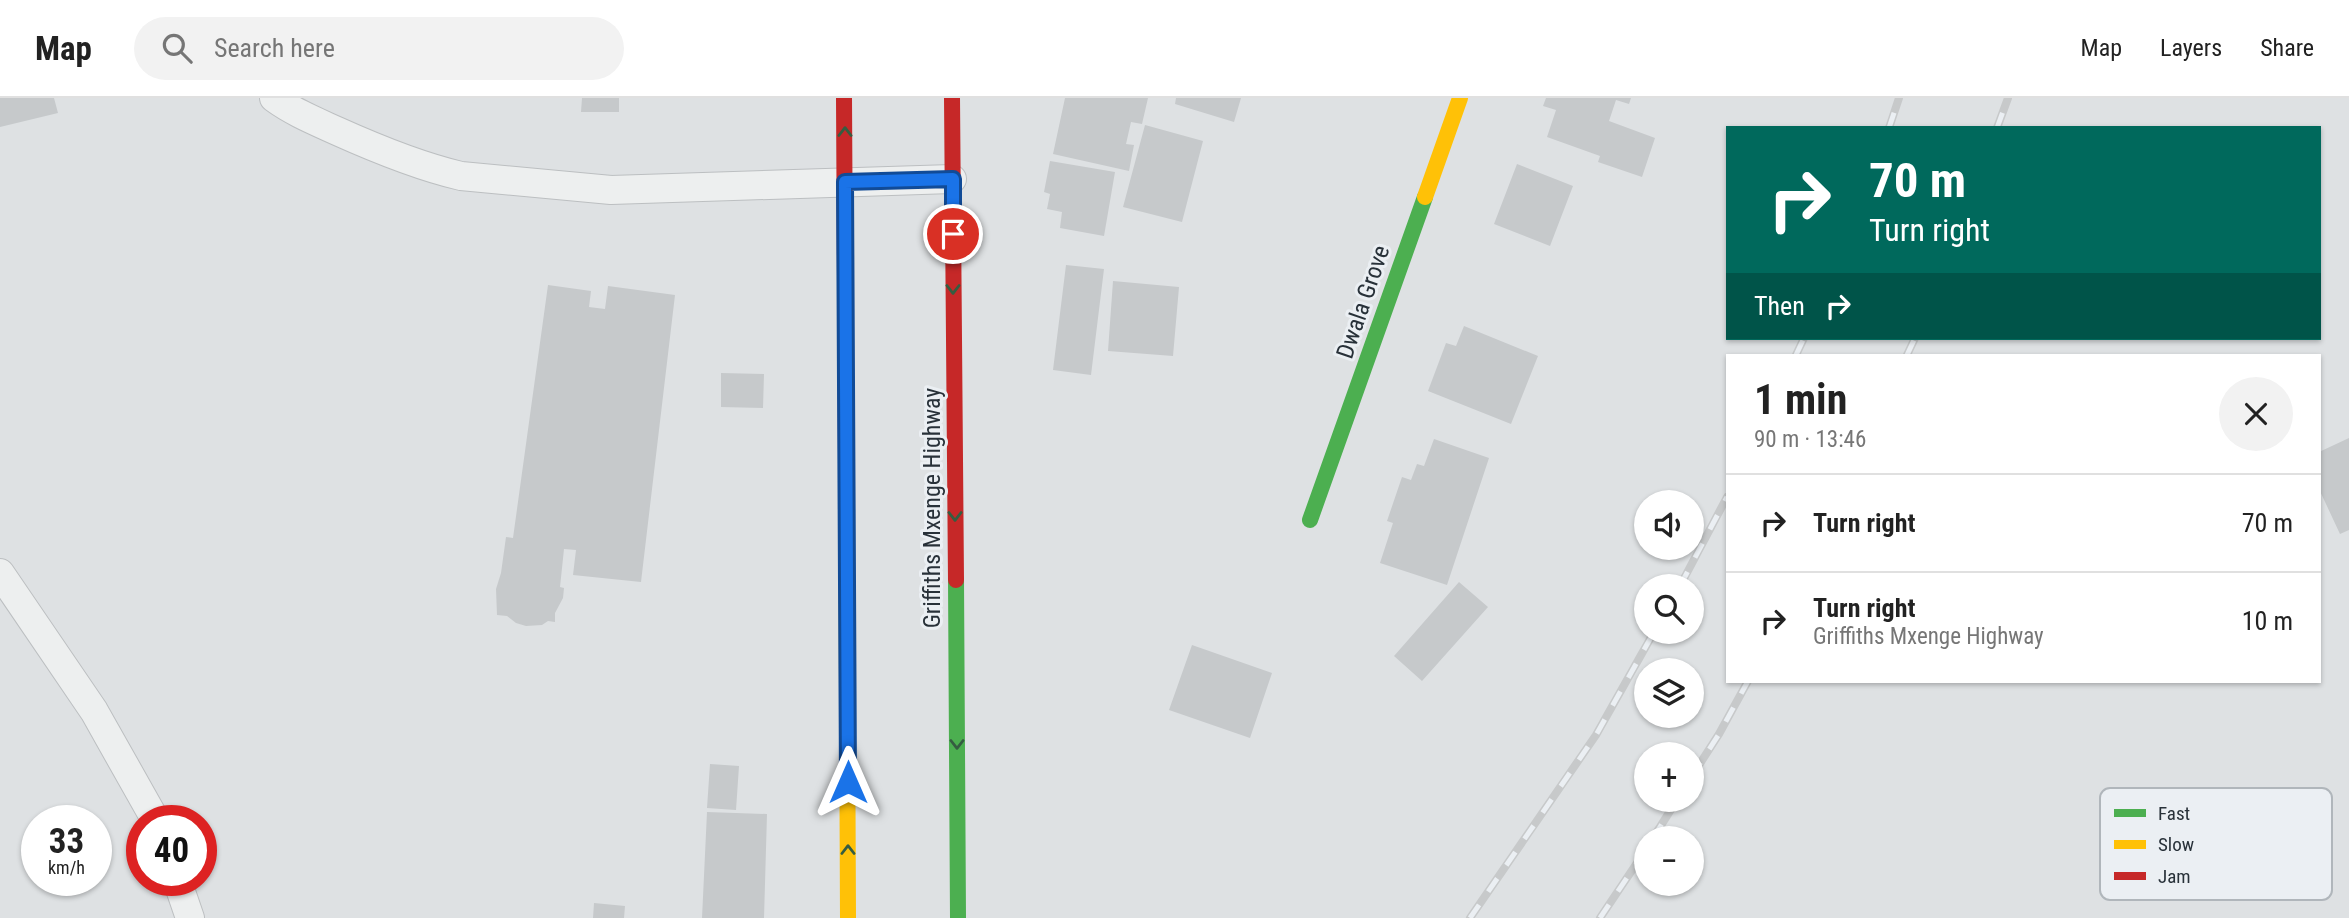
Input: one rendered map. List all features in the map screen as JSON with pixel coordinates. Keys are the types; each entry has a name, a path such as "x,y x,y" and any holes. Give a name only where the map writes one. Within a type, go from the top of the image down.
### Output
{"street":[{"path":"844,98 848,918"},
{"name":"Griffiths Mxenge Highway","path":"952,98 958,918"},
{"name":"Dwala Grove","path":"1310,520 1460,98"}],"lane":[{"path":"274,98 289,109 376,149 461,176 611,190 953,179"},
{"path":"0,573 94,711 147,805"},
{"path":"182,896 190,918"}],"building":[{"path":"0,98 54,98 58,113 0,127"},
{"path":"582,98 619,98 619,112 581,112"},
{"path":"1065,98 1148,98 1142,124 1131,122 1126,144 1134,145 1129,171 1053,154"},
{"path":"1176,98 1241,98 1234,122 1175,104"},
{"path":"1546,98 1631,98 1629,104 1616,100 1609,121 1655,138 1642,177 1598,162 1600,156 1547,137 1556,110 1543,106"},
{"path":"1145,125 1203,141 1182,222 1123,207"},
{"path":"1050,161 1115,172 1104,236 1060,228 1062,212 1047,209 1050,194 1044,192"},
{"path":"1517,164 1573,186 1550,246 1494,224"},
{"path":"1066,265 1104,269 1091,375 1053,370"},
{"path":"1113,281 1179,287 1173,356 1108,351"},
{"path":"548,285 591,291 589,307 605,309 608,286 675,295 641,582 573,575 576,550 564,549 560,587 564,588 563,598 555,613 555,622 526,626 507,616 497,615 496,589 506,537 513,538"},
{"path":"1464,326 1538,356 1511,424 1428,391 1446,343 1456,346"},
{"path":"721,373 764,374 763,408 721,407"},
{"path":"2349,438 2349,530 2340,534 2321,493 2321,451"},
{"path":"1434,439 1489,458 1447,585 1380,563 1393,523 1387,521 1402,477 1411,480 1417,464 1424,466"},
{"path":"1459,582 1488,607 1422,681 1394,656"},
{"path":"1192,645 1272,673 1250,738 1169,710"},
{"path":"710,764 739,766 736,810 707,808"},
{"path":"707,812 767,814 764,918 702,918"},
{"path":"594,903 625,906 624,918 593,918"}],"railway":[{"path":"1890,126 1899,98"},
{"path":"1998,126 2008,98"},
{"path":"1796,354 1803,340"},
{"path":"1907,354 1914,340"},
{"path":"1686,574 1726,499"},
{"path":"1470,918 1596,735 1647,644"},
{"path":"1704,757 1747,683"},
{"path":"1661,826 1669,812"},
{"path":"1600,918 1634,867"}],"traffic: fast":[{"path":"1310,520 1425,197"},
{"path":"956,580 958,918"}],"traffic: slow":[{"path":"1425,197 1460,98"},
{"path":"846,454 848,918"}],"traffic: jam":[{"path":"844,98 846,454"},
{"path":"952,98 956,580"}],"route":[{"path":"848,782 845,182 953,179 953,234"}]}
